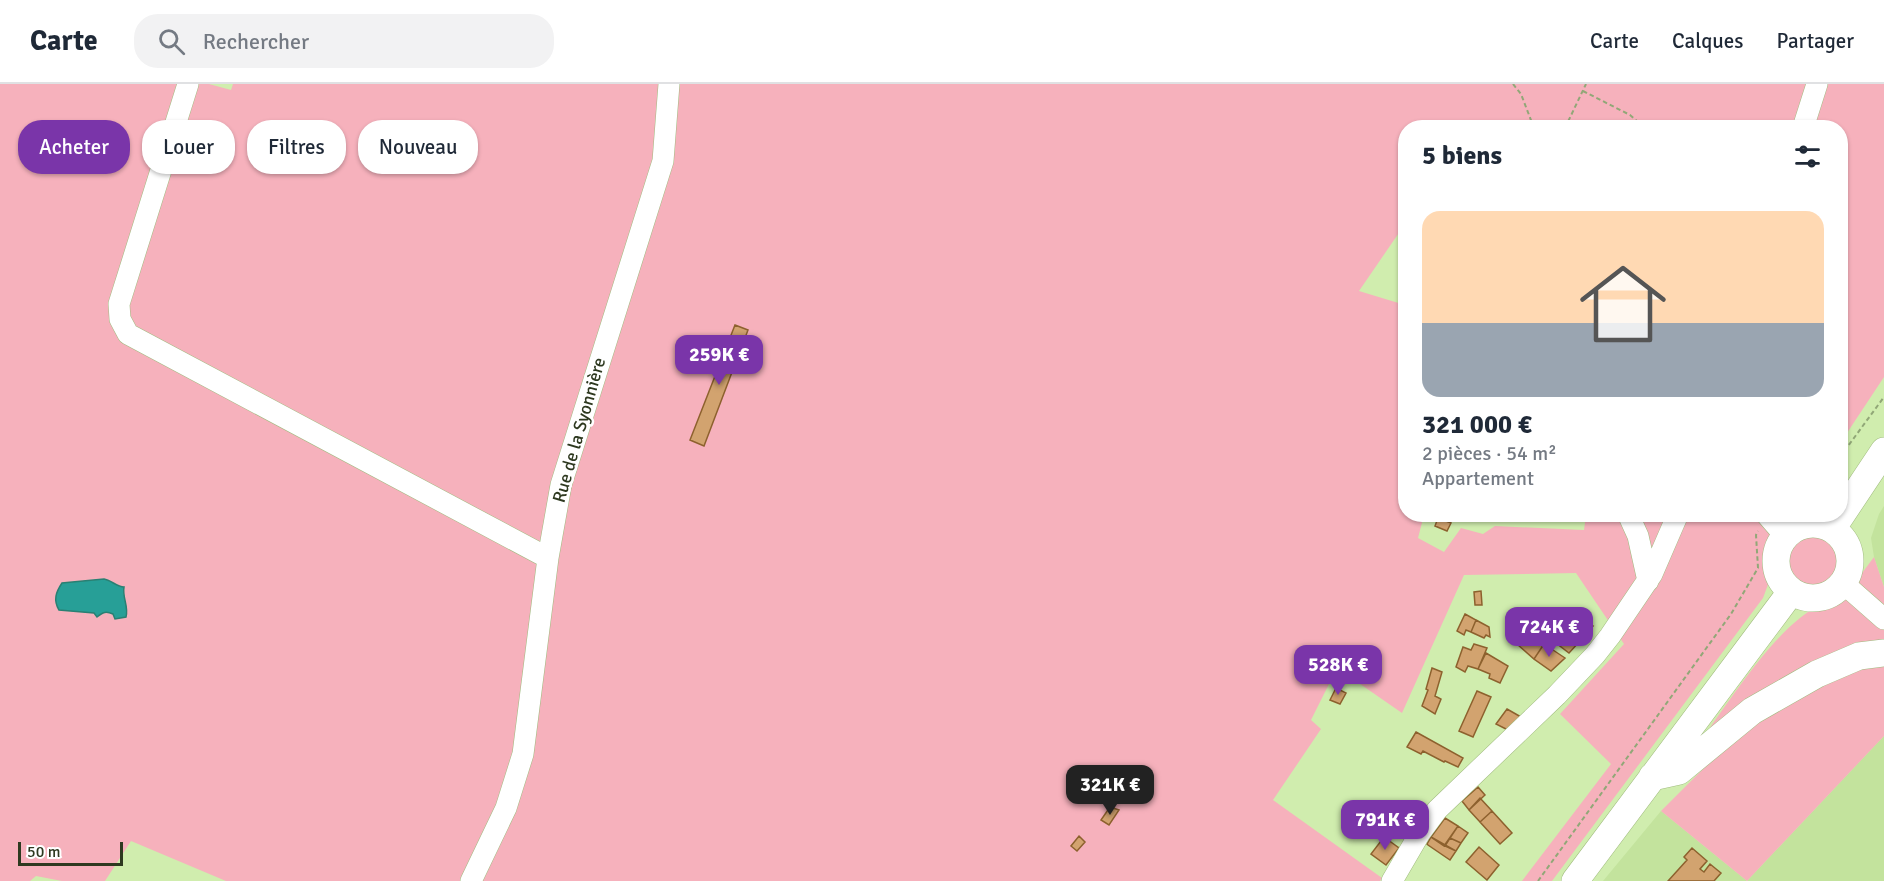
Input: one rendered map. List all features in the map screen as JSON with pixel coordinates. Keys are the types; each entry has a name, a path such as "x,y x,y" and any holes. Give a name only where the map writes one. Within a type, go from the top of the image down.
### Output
{"main road":[{"path":"1848,505 1884,451"},
{"path":"1832,529 1837,522"},
{"path":"1773,523 1795,528 1807,524 1820,525 1832,529 1848,547 1849,572 1843,583 1835,592 1825,597 1813,599 1791,592 1782,583 1776,565 1778,546 1773,523"},
{"path":"1575,881 1791,592"},
{"path":"1652,777 1679,771 1752,711 1817,674 1859,656 1884,653"}],"street":[{"path":"188,84 119,304 120,319 128,334 548,558"},
{"name":"Rue de la Syonnière","path":"471,881 506,808 523,754 548,558 561,485 663,161 669,84"},
{"path":"1806,120 1817,84"},
{"path":"1632,522 1638,536 1648,581"},
{"path":"1392,881 1420,833 1437,810 1557,695 1595,655 1648,581 1674,522"},
{"path":"1843,583 1884,619"}],"path":[{"path":"1513,84 1521,94 1531,120"},
{"path":"1569,120 1586,84"},
{"path":"1583,92 1636,120"},
{"path":"1848,446 1884,396"},
{"path":"1538,881 1731,614 1758,568 1756,535 1773,523"}],"shaded area":[{"path":"0,84 209,84 231,90 233,84 1884,84 1884,377 1848,431 1848,120 1398,120 1398,234 1359,291 1398,303 1398,522 1422,522 1418,538 1444,552 1461,528 1483,534 1495,526 1584,530 1585,522 1791,522 1763,598 1552,881 1522,881 1611,764 1560,714 1624,644 1576,573 1464,575 1402,713 1337,668 1311,720 1321,729 1273,800 1382,878 1380,881 226,881 131,841 105,881 62,881 36,876 30,881 0,881"},
{"path":"1884,506 1884,587 1874,557 1871,538"},
{"path":"1812,533 1822,535 1831,541 1837,550 1839,560 1837,570 1831,579 1822,585 1812,587 1802,585 1793,579 1787,570 1785,560 1787,550 1793,541 1802,535"},
{"path":"1874,557 1884,587 1884,736 1747,881 1661,811 1731,741 1709,729 1760,659 1807,612 1823,604 1842,600"},
{"path":"1884,736 1884,881 1747,881"},
{"path":"1661,811 1747,881 1603,881"}],"water":[{"path":"104,579 124,587 126,617 115,619 113,614 108,612 97,617 94,613 59,610 56,596 62,583"}],"building":[{"path":"735,325 748,330 704,446 690,440"},
{"path":"1436,522 1451,523 1447,531 1435,526"},
{"path":"1481,591 1482,605 1475,605 1474,592"},
{"path":"1465,614 1476,620 1471,632 1466,630 1464,635 1457,631"},
{"path":"1575,618 1593,626 1581,640 1567,630"},
{"path":"1476,620 1489,627 1490,637 1486,635 1484,638 1471,632"},
{"path":"1565,629 1581,640 1569,653 1556,643"},
{"path":"1528,632 1544,644 1534,659 1518,645"},
{"path":"1474,644 1487,648 1478,669 1468,666 1465,672 1456,667 1463,647 1471,650"},
{"path":"1544,644 1565,658 1551,671 1534,659"},
{"path":"1486,653 1508,666 1500,683 1489,678 1490,674 1478,669"},
{"path":"1432,668 1442,672 1435,696 1441,699 1435,714 1422,706"},
{"path":"1336,688 1346,693 1340,704 1330,700"},
{"path":"1477,691 1491,697 1473,737 1459,731"},
{"path":"1507,709 1521,717 1508,730 1496,724"},
{"path":"1416,732 1463,758 1458,767 1423,751 1421,754 1407,747"},
{"path":"1478,787 1485,795 1469,810 1462,801"},
{"path":"1480,798 1492,811 1480,822 1469,810"},
{"path":"1110,807 1119,810 1109,825 1101,820"},
{"path":"1492,811 1512,833 1500,844 1480,822"},
{"path":"1445,818 1458,826 1444,846 1431,837"},
{"path":"1458,826 1468,833 1461,843 1450,838"},
{"path":"1079,836 1085,842 1077,851 1071,846"},
{"path":"1384,837 1399,848 1386,865 1371,854"},
{"path":"1431,837 1456,851 1450,860 1427,844"},
{"path":"1450,838 1461,843 1456,851 1445,846"},
{"path":"1479,847 1499,865 1487,880 1466,862"},
{"path":"1692,848 1707,861 1700,869 1704,872 1710,864 1721,873 1714,881 1668,881 1687,860 1684,857"}]}
